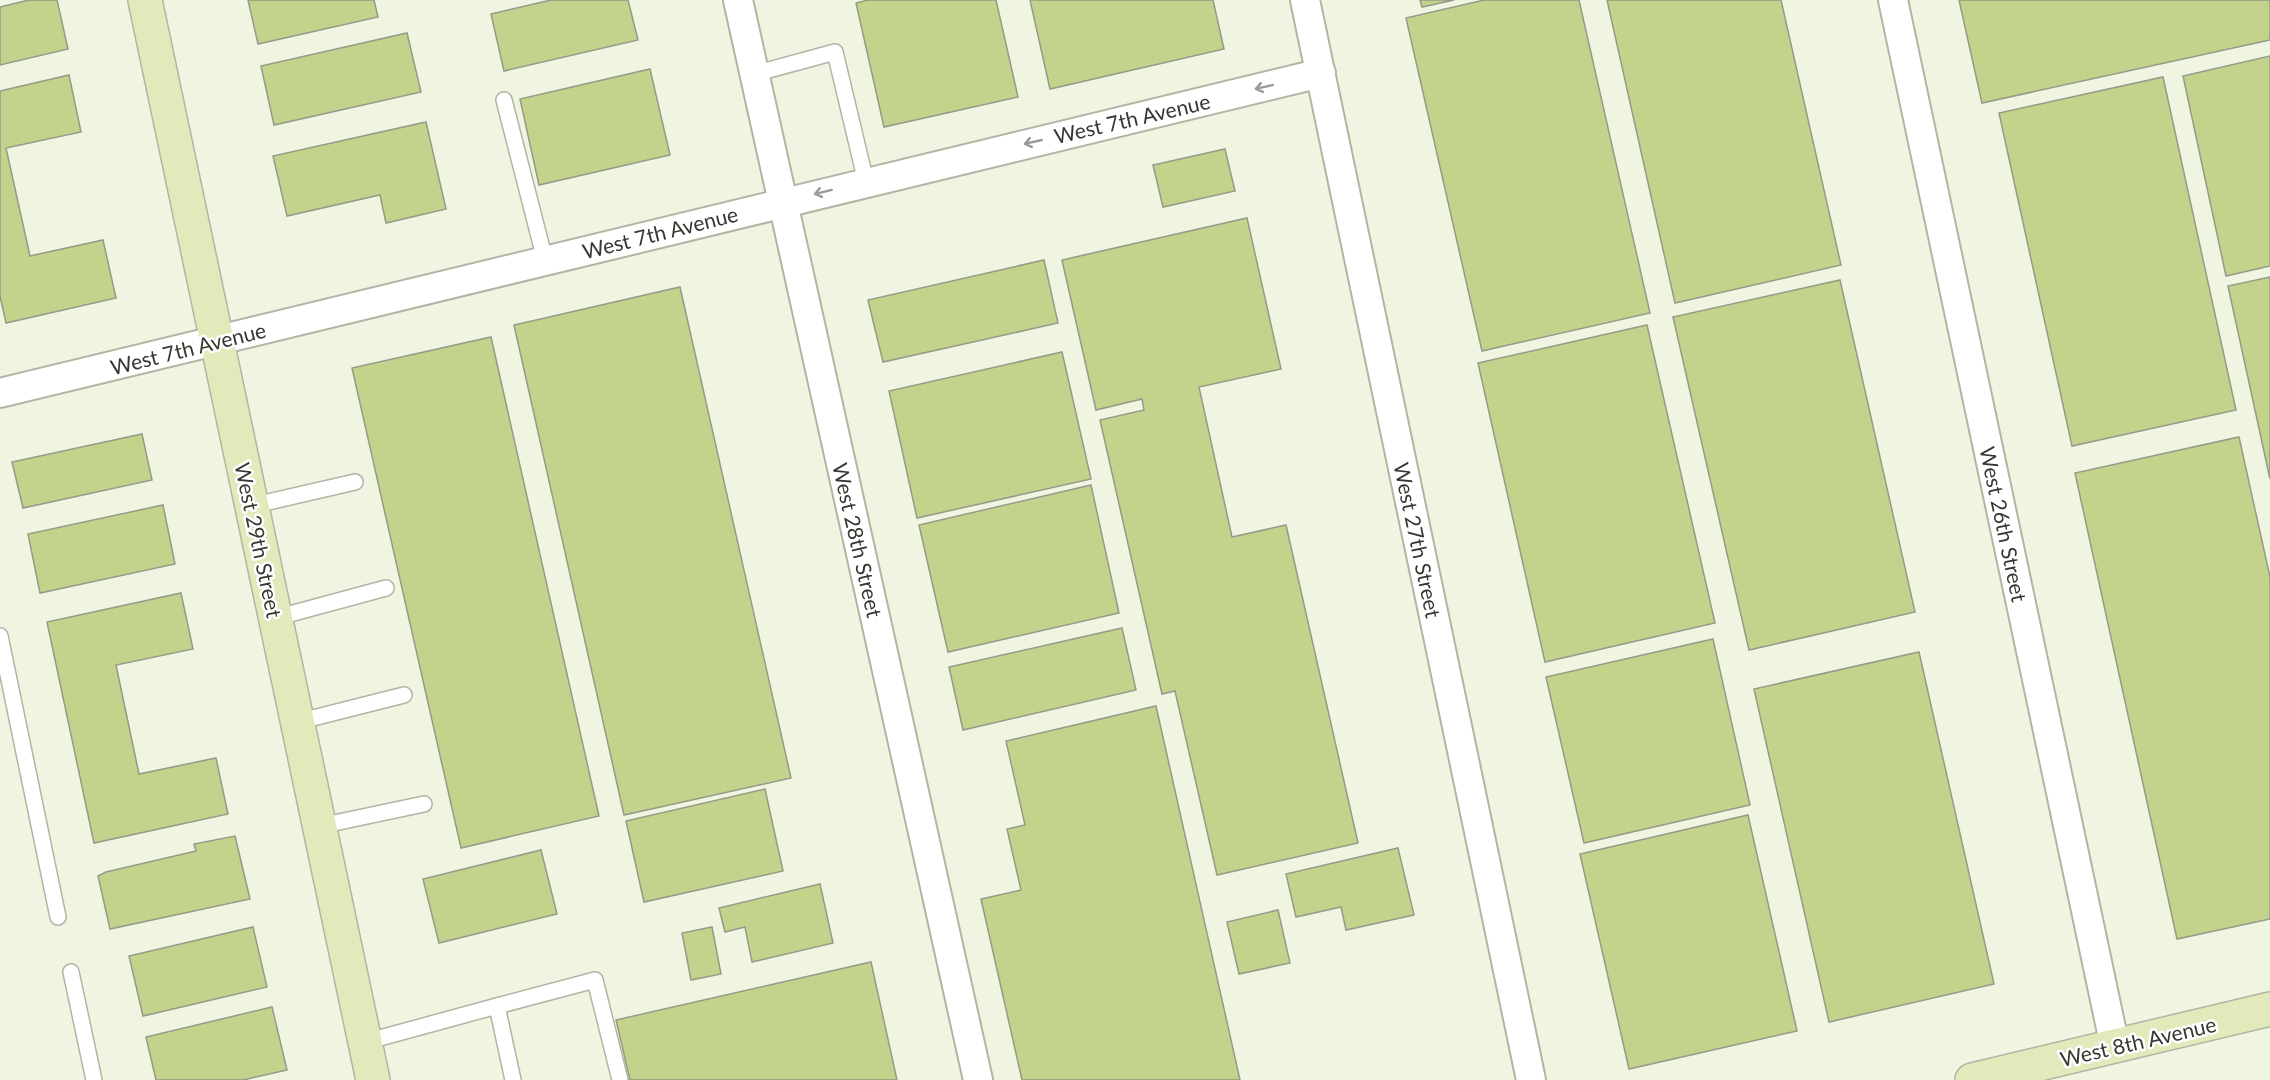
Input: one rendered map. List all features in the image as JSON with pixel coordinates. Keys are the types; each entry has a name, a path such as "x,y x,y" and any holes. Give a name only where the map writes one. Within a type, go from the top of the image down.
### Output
{"street":[{"name":"West 29th Street","path":"145,0 373,1080"},
{"name":"West 28th Street","path":"738,0 978,1080"},
{"name":"West 27th Street","path":"1305,0 1531,1080"},
{"name":"West 26th Street","path":"1893,0 2115,1047"},
{"name":"West 7th Avenue","path":"0,393 1321,73"},
{"name":"West 8th Avenue","path":"1972,1080 2270,1009"}],"lane":[{"path":"754,74 835,52 866,182"},
{"path":"504,100 545,260"},
{"path":"252,506 355,482"},
{"path":"275,618 386,588"},
{"path":"0,636 58,917"},
{"path":"297,722 404,695"},
{"path":"320,826 424,804"},
{"path":"71,972 94,1080"},
{"path":"365,1042 595,980 620,1080"},
{"path":"497,1006 513,1080"}],"building":[{"path":"29,0 57,0 68,49 0,65 0,7"},
{"path":"248,0 374,0 378,17 258,44"},
{"path":"551,0 628,0 638,40 504,71 491,14"},
{"path":"868,0 996,0 1018,97 884,127 856,3"},
{"path":"1030,0 1213,0 1224,49 1050,89"},
{"path":"1420,0 1454,0 1422,7"},
{"path":"1484,0 1579,0 1650,313 1482,351 1406,18"},
{"path":"1607,0 1781,0 1841,265 1675,303"},
{"path":"1959,0 2270,0 2270,40 1982,103"},
{"path":"407,33 421,92 274,125 261,66"},
{"path":"2270,56 2270,266 2226,276 2183,76"},
{"path":"650,69 670,155 539,185 520,99"},
{"path":"69,75 81,132 6,148 30,256 103,240 116,298 6,323 0,296 0,91"},
{"path":"2163,77 2236,410 2072,446 1999,113"},
{"path":"426,122 446,209 386,223 380,195 287,216 273,156"},
{"path":"1225,149 1235,191 1163,207 1153,165"},
{"path":"1247,218 1281,369 1199,387 1232,537 1286,525 1358,843 1217,875 1175,691 1162,694 1100,420 1144,410 1142,399 1096,410 1062,260"},
{"path":"1044,260 1058,323 883,362 868,300"},
{"path":"2270,277 2270,479 2228,286"},
{"path":"1840,280 1915,612 1749,650 1673,317"},
{"path":"680,287 791,778 624,815 514,325"},
{"path":"1647,325 1715,623 1545,662 1478,363"},
{"path":"491,337 599,816 461,848 352,368"},
{"path":"1062,352 1091,479 917,518 889,391"},
{"path":"142,434 152,480 23,508 12,462"},
{"path":"2239,437 2270,577 2270,919 2177,939 2075,473"},
{"path":"1091,485 1119,613 948,652 919,525"},
{"path":"163,505 175,564 40,593 28,534"},
{"path":"181,593 193,649 116,665 139,774 216,758 228,814 94,843 47,622"},
{"path":"1122,628 1136,690 963,730 949,667"},
{"path":"1713,639 1750,805 1584,843 1546,677"},
{"path":"1919,652 1994,984 1829,1022 1754,689"},
{"path":"1156,706 1240,1080 1022,1080 981,899 1021,890 1007,829 1025,825 1006,741"},
{"path":"765,789 783,871 644,902 626,821"},
{"path":"1748,815 1797,1031 1629,1069 1580,854"},
{"path":"235,836 250,899 110,929 98,876 106,872 196,851 194,844"},
{"path":"1398,848 1414,915 1346,930 1341,907 1296,917 1286,874"},
{"path":"541,850 557,914 439,943 423,879"},
{"path":"820,884 833,943 752,962 745,927 725,932 719,908"},
{"path":"1278,910 1290,963 1239,974 1227,922"},
{"path":"253,927 267,987 143,1016 129,956"},
{"path":"712,927 721,974 691,980 682,933"},
{"path":"871,962 897,1080 630,1080 616,1020"},
{"path":"272,1007 287,1070 243,1080 156,1080 146,1037"}]}
